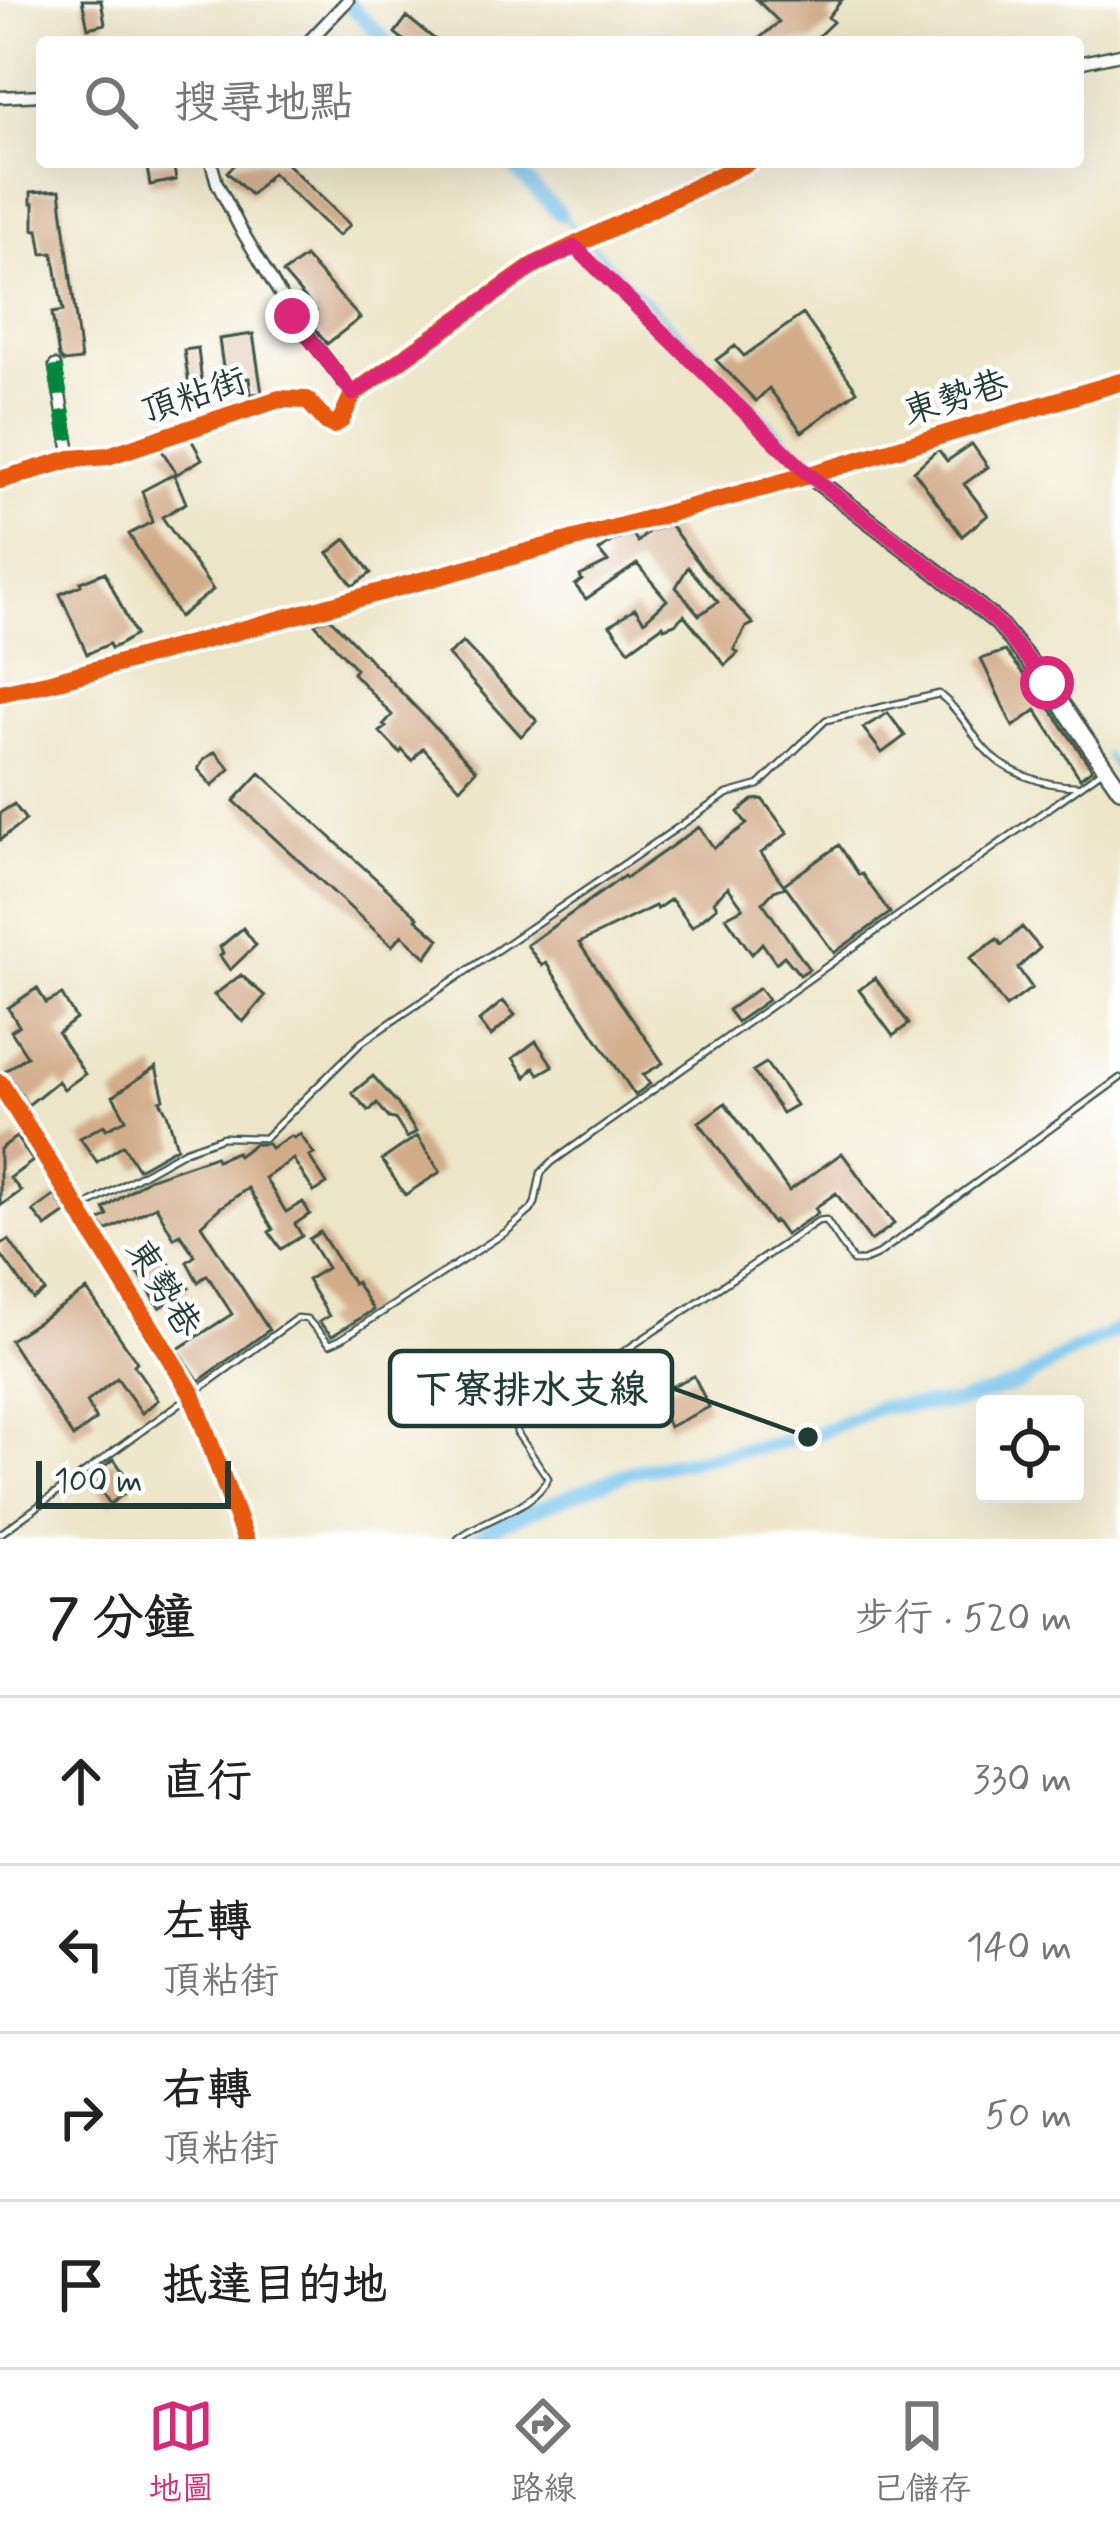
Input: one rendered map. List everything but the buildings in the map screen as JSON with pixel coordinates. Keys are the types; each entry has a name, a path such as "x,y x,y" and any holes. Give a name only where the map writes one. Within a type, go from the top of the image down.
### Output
{"street":[{"path":"314,36 348,0"},
{"path":"1084,62 1115,55"},
{"path":"0,97 36,95"},
{"path":"213,168 240,228 292,316 353,394"},
{"name":"頂粘街","path":"0,480 71,459 109,456 279,400 308,400 333,425 341,420 353,394 536,264 734,168"},
{"path":"55,366 71,459"},
{"name":"東勢巷","path":"809,475 1120,382"},
{"path":"0,693 809,475 998,623 1047,683 1120,789"},
{"name":"東勢巷","path":"0,1083 192,1394 245,1539"}],"lane":[{"path":"575,247 809,475"},
{"path":"80,1211 186,1150 223,1138 265,1138 362,1042 727,794 759,785 826,720 940,694 1006,767 1054,786 1082,786"},
{"path":"0,1534 297,1318 307,1319 330,1344 506,1232 531,1210 541,1173 553,1162 1106,768"},
{"path":"458,1539 544,1486 548,1478 517,1433 516,1424 818,1221 826,1220 853,1261 877,1255 1120,1078"}],"waterway":[{"path":"345,0 381,36"},
{"path":"514,168 560,214"},
{"path":"560,214 794,446 932,560"},
{"path":"983,601 1017,635"},
{"path":"1106,755 1120,775"},
{"path":"476,1539 502,1523 630,1472 808,1437 880,1407 955,1403 1016,1385 1120,1329"}],"marked path":[{"path":"55,366 71,459"}],"cycle path":[{"path":"0,480 71,459 108,456 279,399 307,400 333,425 341,420 353,394 536,264 736,168"},
{"path":"0,693 809,475 1120,382"},
{"path":"0,1083 192,1394 245,1539"}],"place":[{"name":"下寮排水支線","path":"808,1437"}],"route":[{"path":"292,316 353,394 536,264 575,247 809,475 998,623 1047,683"}]}
